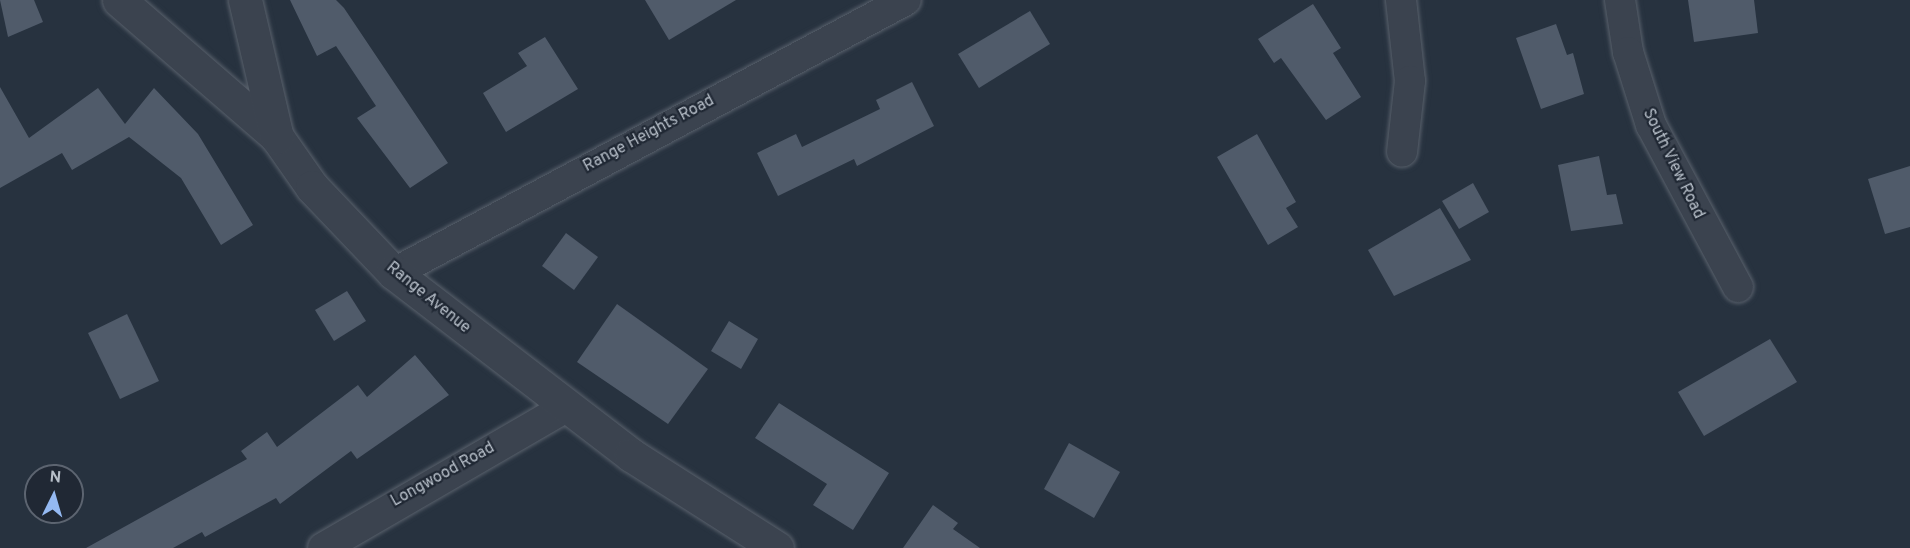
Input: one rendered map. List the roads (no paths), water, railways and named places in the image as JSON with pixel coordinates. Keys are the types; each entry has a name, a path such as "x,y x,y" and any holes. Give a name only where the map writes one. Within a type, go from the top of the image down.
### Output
{"street":[{"name":"Range Avenue","path":"119,0 277,137 312,186 394,273 566,407 777,548"},
{"path":"245,0 277,137"},
{"name":"Range Heights Road","path":"394,273 906,0"},
{"path":"1401,0 1410,81 1402,152"},
{"name":"South View Road","path":"1620,0 1628,52 1651,125 1738,287"},
{"name":"Longwood Road","path":"323,548 566,407"}]}
